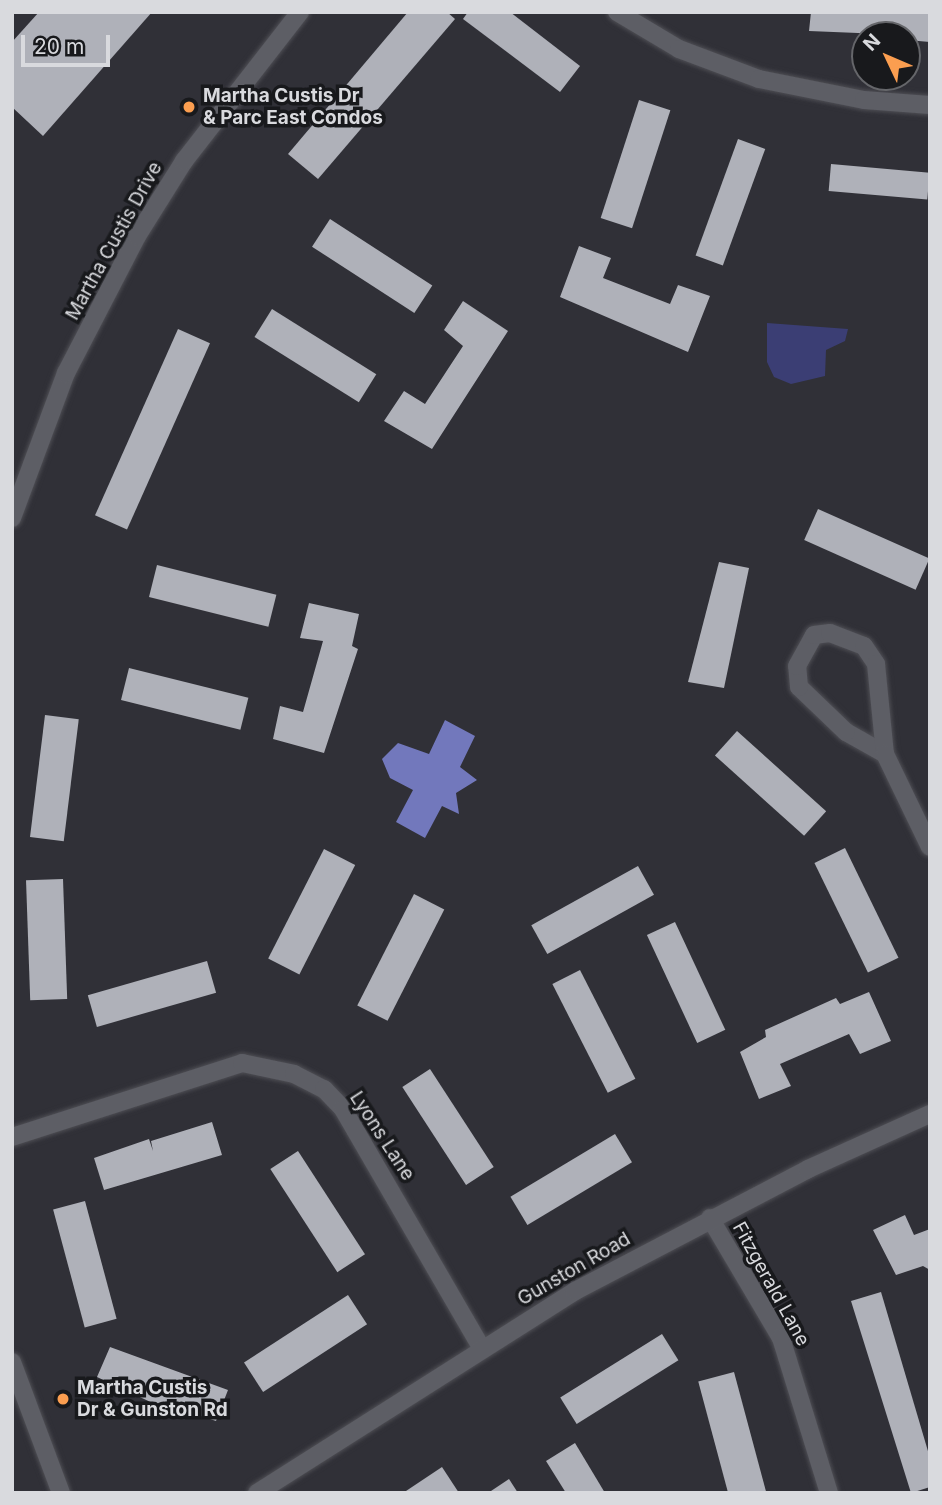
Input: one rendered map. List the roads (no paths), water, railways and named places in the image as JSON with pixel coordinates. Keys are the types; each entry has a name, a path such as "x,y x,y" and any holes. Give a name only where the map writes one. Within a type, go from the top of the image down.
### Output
{"street":[{"name":"Martha Custis Drive","path":"12,518 66,373 136,236 184,161 300,12"},
{"path":"617,12 679,49 760,79 864,100 930,105"},
{"path":"885,754 846,732 799,687 797,666 814,635 830,633 864,646 876,664 885,754 930,847"},
{"name":"Lyons Lane","path":"12,1137 242,1063 294,1074 324,1088 343,1109 481,1348"},
{"name":"Gunston Road","path":"257,1493 481,1348 710,1218 930,1114"},
{"name":"Fitzgerald Lane","path":"710,1218 781,1338 829,1493"},
{"path":"12,1362 61,1493"}],"place":[{"name":"Martha Custis Dr & Parc East Condos","path":"189,107"},
{"name":"Martha Custis Dr & Gunston Rd","path":"63,1399"}]}
